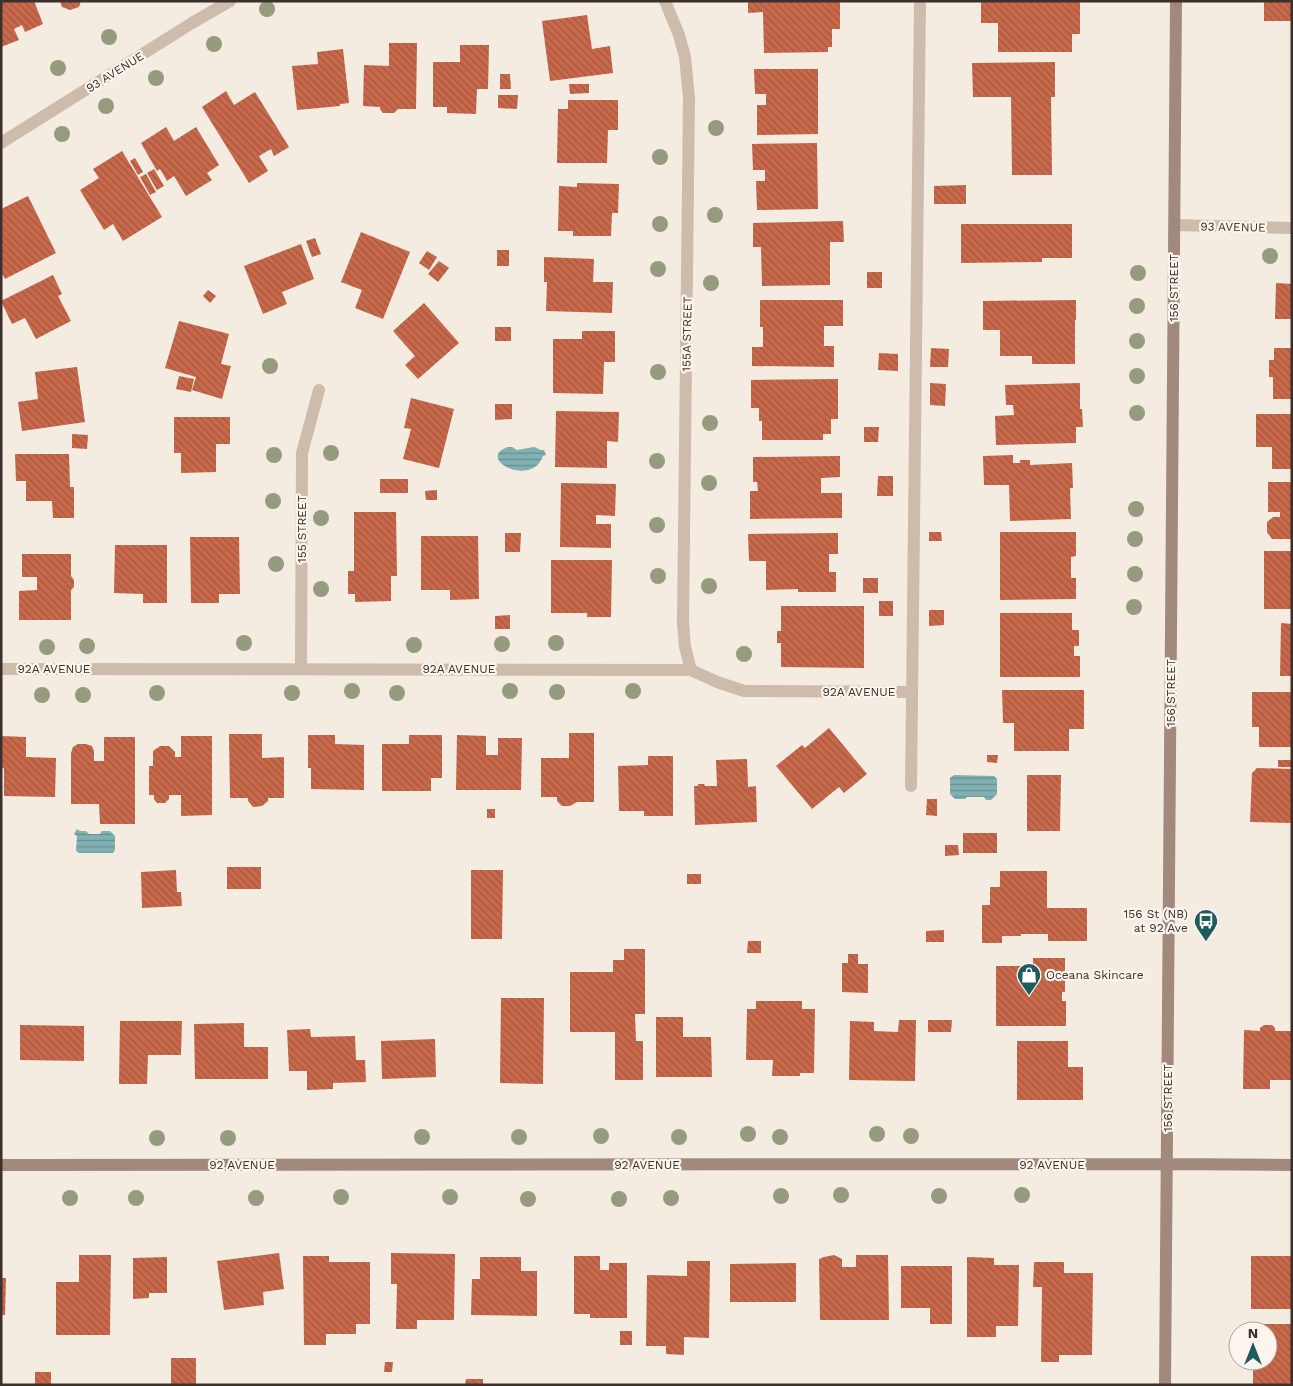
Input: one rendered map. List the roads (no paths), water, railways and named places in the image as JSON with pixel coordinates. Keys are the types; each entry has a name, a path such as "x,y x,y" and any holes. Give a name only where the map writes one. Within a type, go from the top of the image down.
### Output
{"main road":[{"name":"156 STREET","path":"1165,1385 1176,1"},
{"name":"92 AVENUE","path":"1,1165 1292,1165"}],"street":[{"name":"93 AVENUE","path":"1,143 230,1"},
{"name":"155A STREET","path":"665,1 685,57 690,98 683,622 685,647 691,670"},
{"path":"911,786 920,1"},
{"name":"93 AVENUE","path":"1174,225 1292,228"},
{"name":"155 STREET","path":"301,669 302,453 319,390"},
{"name":"92A AVENUE","path":"1,669 691,670 744,692 912,692"}],"water":[{"path":"508,447 517,450 534,447 544,450 546,455 543,456 537,466 528,470 518,471 501,463 498,458 500,452"},
{"path":"954,775 994,776 997,779 997,794 991,800 986,800 984,797 955,799 950,794 950,778"},
{"path":"77,829 86,831 89,834 100,834 102,831 110,831 115,836 115,850 113,853 79,853 76,851 77,836 74,834"}],"place":[{"name":"156 St (NB) at 92 Ave","path":"1206,942"},
{"name":"Oceana Skincare","path":"1029,996"}]}
